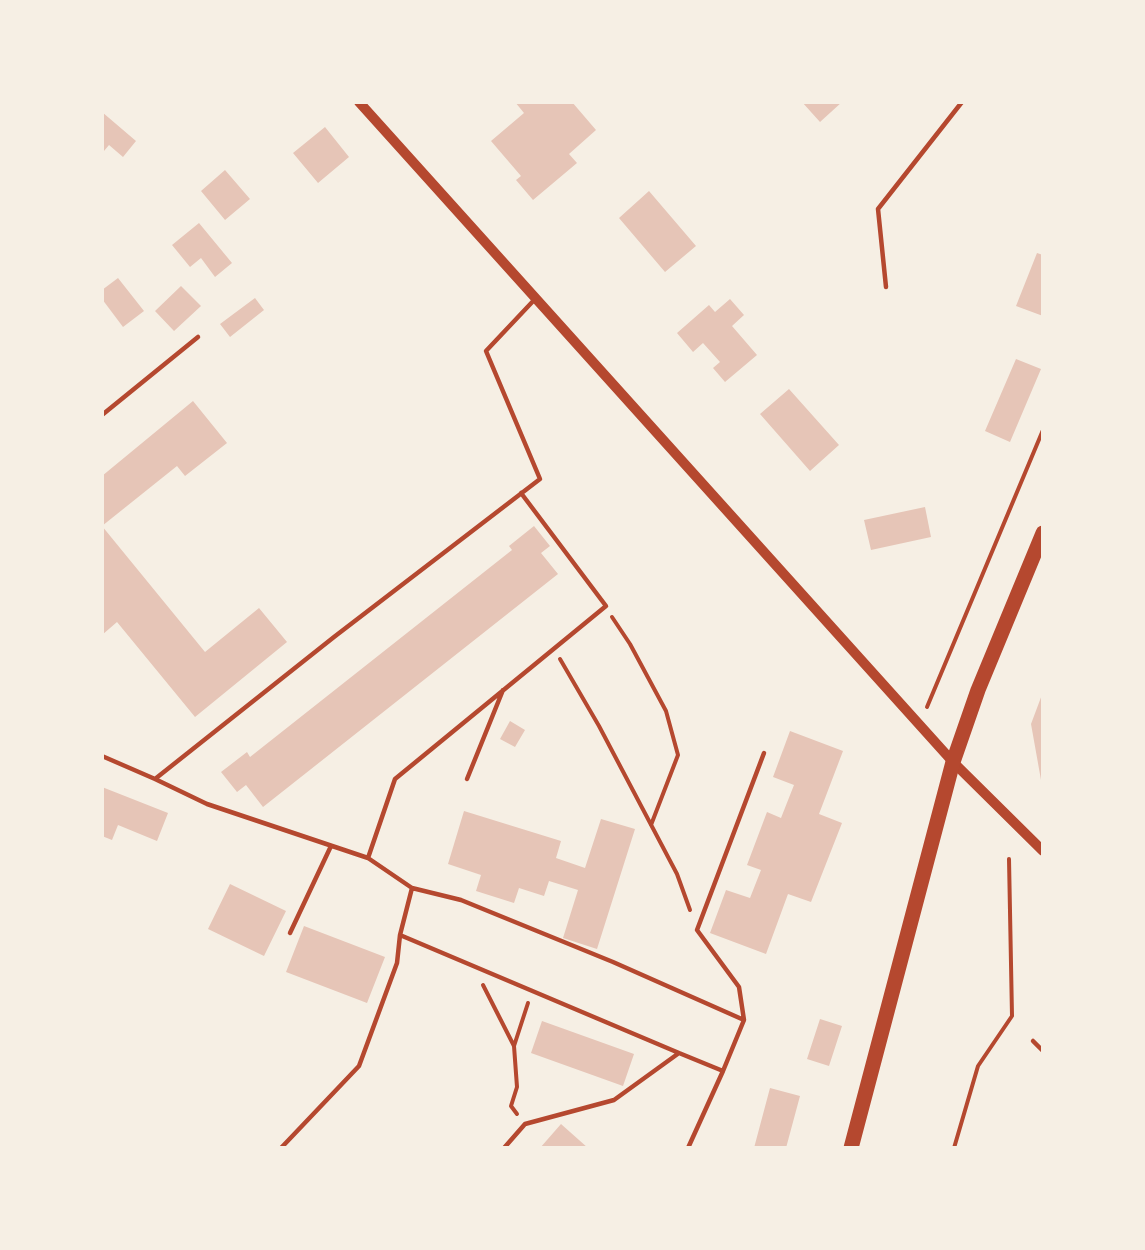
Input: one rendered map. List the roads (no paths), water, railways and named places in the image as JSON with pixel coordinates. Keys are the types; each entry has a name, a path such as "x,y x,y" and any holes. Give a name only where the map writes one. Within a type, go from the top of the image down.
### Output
{"main road":[{"path":"851,1148 953,762 978,690 1043,533"}],"street":[{"path":"359,102 953,762 1043,851"}],"lane":[{"path":"886,287 878,209 962,102"},
{"path":"155,779 334,637 540,479 486,351 536,298"},
{"path":"102,415 198,337"},
{"path":"368,858 395,779 606,606 521,493"},
{"path":"467,779 504,688"},
{"path":"688,1148 744,1020 739,987 697,930 764,753"},
{"path":"102,756 207,804 368,858 412,888 461,900 613,962 744,1020"},
{"path":"290,933 331,846"},
{"path":"281,1148 359,1066 397,963 400,935 412,888"},
{"path":"400,935 723,1071"},
{"path":"1033,1041 1043,1051"},
{"path":"504,1148 525,1124 614,1100 679,1053"}]}
